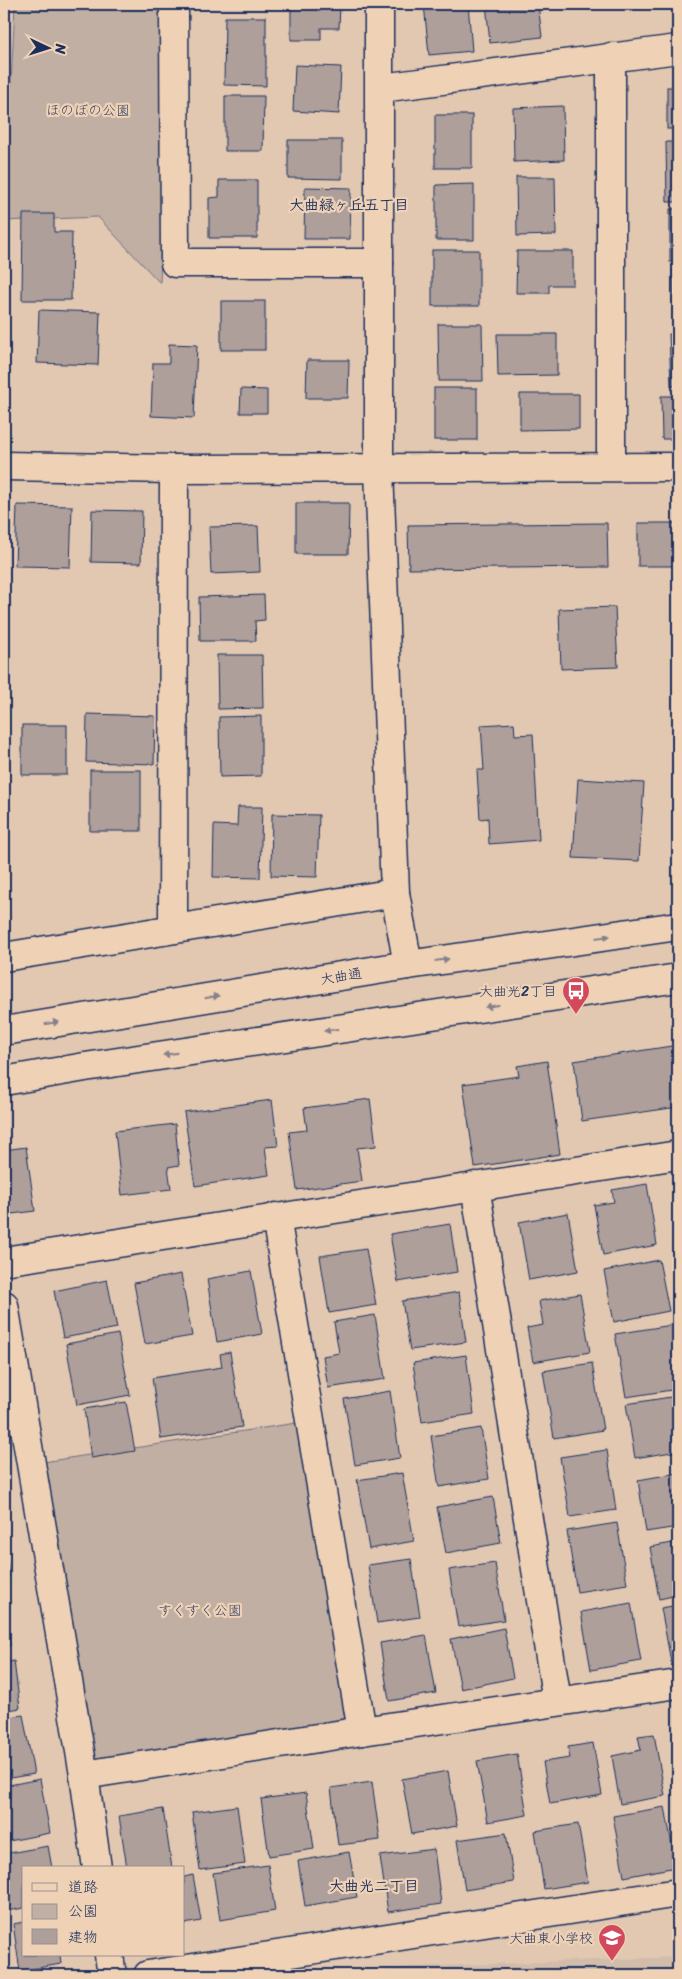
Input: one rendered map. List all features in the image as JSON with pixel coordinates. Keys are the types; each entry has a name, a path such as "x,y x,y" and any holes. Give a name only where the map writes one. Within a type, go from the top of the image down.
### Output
{"street":[{"path":"174,4 175,263 379,263"},
{"path":"380,4 379,469 395,893 408,965"},
{"path":"381,88 678,49"},
{"path":"610,466 611,57"},
{"path":"4,466 174,469 678,467"},
{"path":"173,929 174,469"},
{"path":"4,957 395,893"},
{"name":"大曲通","path":"4,1031 408,965 678,926"},
{"path":"4,1081 84,1067 678,978"},
{"path":"4,1261 475,1186 678,1159"},
{"path":"475,1186 557,1701"},
{"path":"276,1217 362,1731"},
{"path":"4,1305 84,1775 97,1866"},
{"path":"84,1775 557,1701 678,1684"},
{"path":"148,1975 678,1893"},
{"path":"109,1956 112,1975"}],"shaded area":[{"name":"大曲東小学校","path":"678,1957 678,1975 357,1975 411,1967"}],"green space":[{"name":"ほのぼの公園","path":"15,4 170,4 160,283 98,217 4,221"},
{"name":"すくすく公園","path":"309,1421 362,1731 84,1775 37,1463"}],"building":[{"path":"291,4 340,4 339,28 321,28 321,40 291,40"},
{"path":"424,4 468,4 472,51 429,55"},
{"path":"486,4 538,4 542,37 490,43"},
{"path":"225,17 266,17 266,86 224,85"},
{"path":"295,65 341,67 339,114 293,111"},
{"path":"667,87 678,87 678,129 667,129"},
{"path":"225,96 264,96 263,151 225,151"},
{"path":"563,106 564,160 514,162 513,108"},
{"path":"435,115 472,115 472,168 435,168"},
{"path":"288,140 342,140 342,179 288,178"},
{"path":"666,142 678,142 678,202 667,202"},
{"path":"516,177 555,177 556,235 517,236"},
{"path":"219,180 257,180 257,238 209,238 209,198 219,197"},
{"path":"474,184 474,240 436,240 436,185"},
{"path":"305,187 351,188 350,239 304,239"},
{"path":"670,209 678,209 678,262 670,262"},
{"path":"23,214 54,214 54,232 72,232 71,300 22,300"},
{"path":"432,250 479,250 479,306 432,306"},
{"path":"517,251 573,251 573,285 549,285 549,293 516,293"},
{"path":"673,269 678,269 678,326 674,326"},
{"path":"221,301 265,301 265,350 221,350"},
{"path":"39,310 100,312 98,365 37,363"},
{"path":"438,324 482,324 483,381 439,381"},
{"path":"678,333 678,386 671,386 669,334"},
{"path":"497,334 557,334 557,375 498,376"},
{"path":"169,344 197,345 194,418 151,416 153,363 169,363"},
{"path":"307,360 349,360 348,398 306,398"},
{"path":"434,388 477,388 477,440 434,440"},
{"path":"241,389 267,390 267,413 240,413"},
{"path":"520,394 579,394 579,429 520,430"},
{"path":"661,396 678,396 678,439 662,439"},
{"path":"296,503 349,503 348,554 296,554"},
{"path":"17,505 72,506 70,567 15,566"},
{"path":"92,510 142,511 141,563 91,562"},
{"path":"607,523 608,567 409,569 408,525"},
{"path":"638,523 678,523 678,566 638,566"},
{"path":"258,526 260,572 211,574 209,527"},
{"path":"264,595 265,620 255,621 256,641 200,641 199,597"},
{"path":"615,607 618,667 561,669 559,609"},
{"path":"217,655 262,655 263,708 218,709"},
{"path":"87,714 155,716 154,764 86,762"},
{"path":"261,716 261,776 220,777 219,717"},
{"path":"514,723 515,735 533,734 539,840 489,844 488,818 480,819 477,770 484,770 481,725"},
{"path":"22,725 67,725 67,775 22,775"},
{"path":"90,770 141,770 141,831 90,831"},
{"path":"578,779 644,783 639,861 573,858"},
{"path":"238,807 262,807 260,878 213,877 214,825 237,826"},
{"path":"272,814 319,815 317,877 271,876"},
{"path":"678,1045 678,1107 582,1121 574,1061"},
{"path":"547,1061 560,1154 475,1167 463,1084 519,1076 517,1066"},
{"path":"370,1099 376,1146 357,1148 362,1181 297,1190 289,1132 307,1130 304,1108"},
{"path":"272,1100 278,1146 265,1147 269,1175 195,1186 184,1112"},
{"path":"175,1124 179,1165 168,1167 171,1189 122,1195 115,1131"},
{"path":"26,1147 35,1211 4,1215 4,1150"},
{"path":"647,1184 657,1245 603,1255 594,1205 614,1202 612,1190"},
{"path":"568,1213 578,1271 529,1280 519,1222"},
{"path":"450,1224 457,1272 398,1282 390,1234"},
{"path":"366,1249 376,1305 329,1313 320,1256"},
{"path":"659,1260 669,1311 614,1322 604,1271"},
{"path":"251,1271 262,1334 217,1342 207,1279"},
{"path":"181,1274 192,1336 145,1344 134,1283"},
{"path":"107,1280 117,1328 63,1338 54,1291"},
{"path":"459,1292 466,1342 410,1350 402,1301"},
{"path":"580,1294 590,1352 533,1362 527,1328 543,1325 539,1301"},
{"path":"375,1315 385,1379 328,1388 323,1356 339,1353 334,1322"},
{"path":"672,1325 678,1363 678,1389 626,1397 615,1334"},
{"path":"118,1334 130,1395 77,1405 66,1344"},
{"path":"230,1352 242,1427 161,1439 152,1378 222,1367 220,1354"},
{"path":"466,1355 474,1414 422,1422 413,1363"},
{"path":"592,1363 603,1430 554,1438 543,1371"},
{"path":"390,1391 400,1458 355,1465 344,1399"},
{"path":"677,1396 678,1451 635,1458 626,1404"},
{"path":"126,1402 135,1451 91,1458 84,1409"},
{"path":"481,1428 489,1479 439,1487 431,1436"},
{"path":"607,1450 616,1510 570,1517 560,1457"},
{"path":"402,1473 414,1541 369,1549 357,1480"},
{"path":"678,1473 678,1527 646,1532 638,1480"},
{"path":"493,1497 501,1543 446,1553 437,1507"},
{"path":"617,1523 627,1584 577,1592 567,1531"},
{"path":"4,1540 9,1577 4,1578"},
{"path":"678,1542 678,1595 659,1599 650,1547"},
{"path":"411,1559 420,1617 377,1623 368,1565"},
{"path":"495,1563 504,1620 458,1627 449,1570"},
{"path":"4,1602 10,1646 4,1647"},
{"path":"631,1603 641,1661 591,1670 581,1612"},
{"path":"678,1605 678,1660 671,1662 661,1608"},
{"path":"504,1628 513,1678 461,1689 451,1639"},
{"path":"426,1635 436,1693 389,1701 380,1643"},
{"path":"14,1661 20,1708 4,1711 4,1663"},
{"path":"23,1715 34,1774 4,1779 4,1718"},
{"path":"654,1734 665,1796 620,1804 612,1756 641,1750 638,1736"},
{"path":"593,1743 602,1795 550,1804 543,1762 570,1758 568,1747"},
{"path":"517,1754 527,1815 488,1822 477,1761"},
{"path":"448,1771 457,1826 412,1834 402,1779"},
{"path":"40,1779 50,1833 4,1842 4,1786"},
{"path":"372,1782 380,1840 338,1845 331,1788"},
{"path":"306,1793 314,1849 269,1856 261,1799"},
{"path":"237,1806 245,1864 200,1870 192,1812"},
{"path":"665,1807 676,1867 624,1877 613,1816"},
{"path":"163,1809 172,1866 127,1866 119,1816"},
{"path":"578,1824 588,1882 544,1889 535,1831"},
{"path":"506,1833 514,1882 465,1890 457,1840"},
{"path":"48,1846 52,1866 22,1866 22,1908 6,1911 4,1898 4,1854"},
{"path":"434,1849 441,1904 388,1912 380,1856"},
{"path":"349,1852 357,1897 305,1906 298,1861"},
{"path":"268,1865 275,1911 220,1920 213,1873"},
{"path":"193,1875 201,1921 185,1924 185,1877"},
{"path":"22,1922 22,1956 60,1956 61,1964 20,1971 13,1924"}],"place":[{"name":"大曲光2丁目","path":"576,1015"},
{"name":"大曲東小学校","path":"612,1962"}],"district":[{"name":"大曲緑ヶ丘五丁目","path":"349,205"},
{"name":"大曲光二丁目","path":"374,1886"}]}
